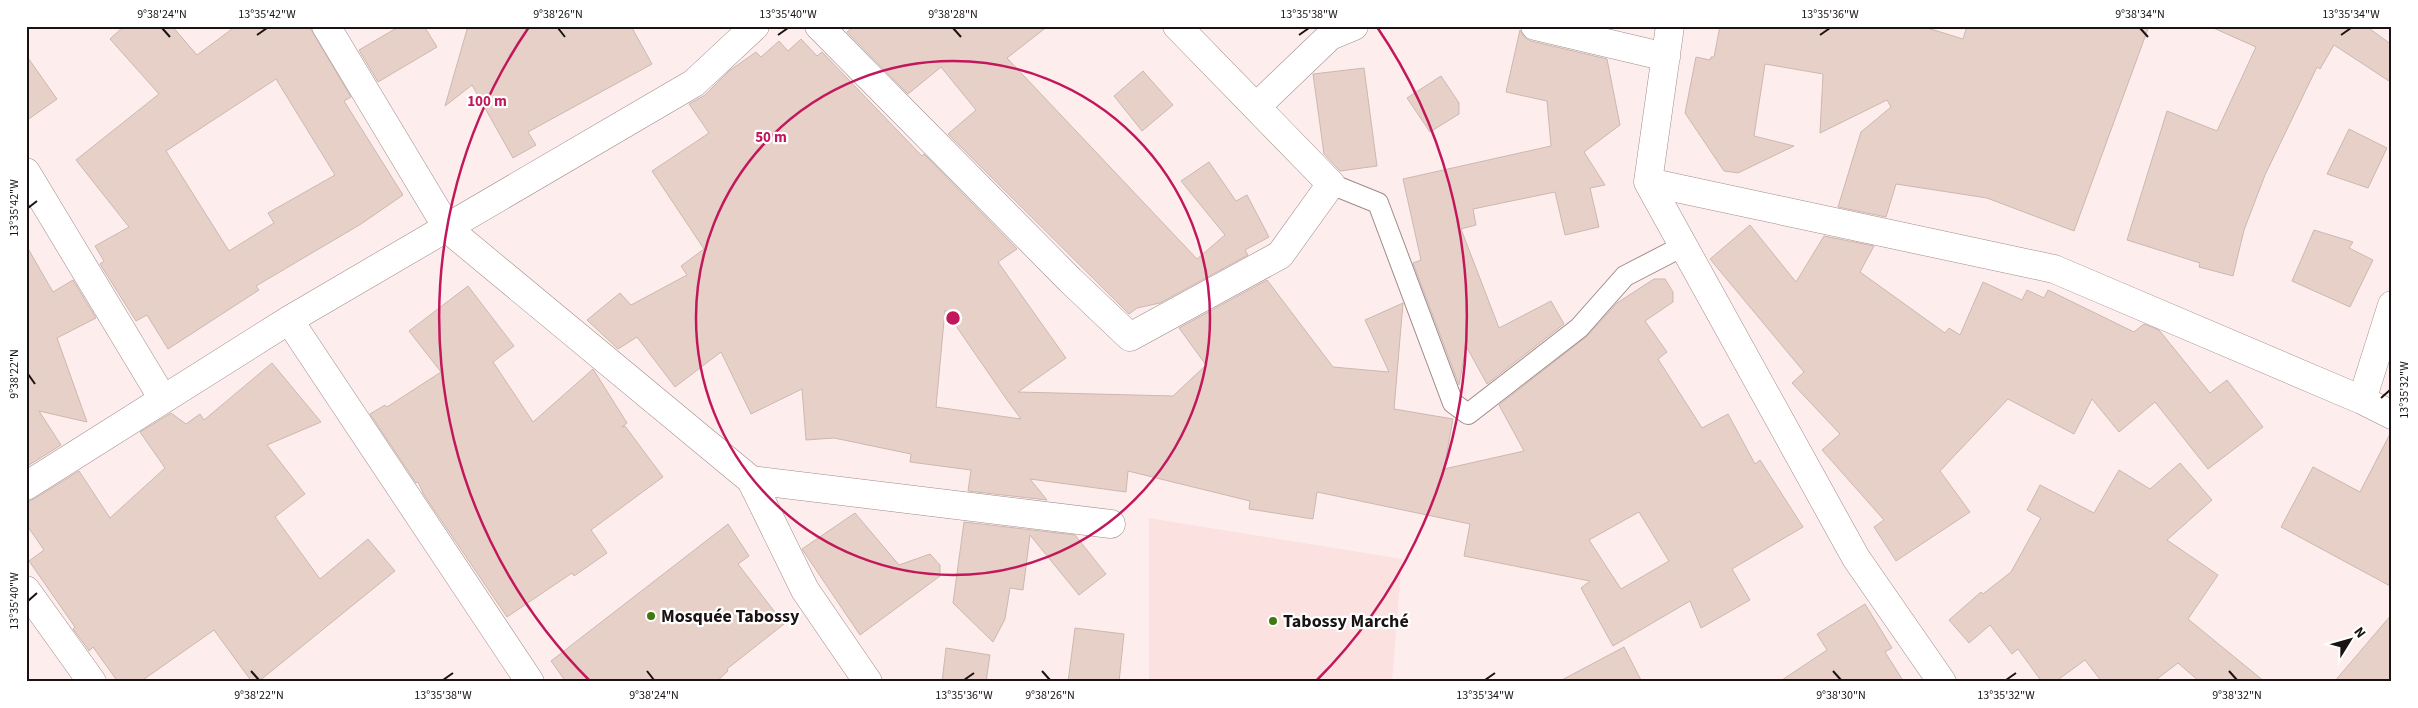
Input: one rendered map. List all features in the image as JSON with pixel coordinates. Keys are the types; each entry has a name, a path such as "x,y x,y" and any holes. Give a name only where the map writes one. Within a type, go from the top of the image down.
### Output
{"street":[{"path":"326,26 448,229 751,480 805,590 868,682"},
{"path":"26,486 289,320 448,229 694,83 755,26"},
{"path":"819,26 1070,280 1130,337 1280,256 1331,184 1177,26"},
{"path":"1256,107 1330,36 1354,26"},
{"path":"1535,26 1666,57"},
{"path":"1670,26 1648,182 1856,558 1942,682"},
{"path":"26,172 163,399"},
{"path":"1648,182 2054,269 2362,400 2392,415"},
{"path":"2362,400 2392,305"},
{"path":"289,320 530,682"},
{"path":"751,480 1111,524"},
{"path":"26,590 92,682"}],"lane":[{"path":"1331,184 1378,202 1453,403 1468,414 1579,328 1625,276 1683,246"}],"shaded area":[{"name":"Tabossy Marché","path":"1149,518 1402,559 1392,682 1149,682"}],"building":[{"path":"124,26 172,26 197,55 236,26 309,26 351,97 344,101 403,195 361,224 256,286 259,290 168,349 147,315 136,321 100,264 104,261 95,246 129,227 76,160 159,94 110,39","holes":["276,79 335,175 268,213 274,223 229,251 166,151"]},
{"path":"400,26 424,26 437,47 378,82 359,50"},
{"path":"468,26 631,26 652,64 528,132 536,145 513,158 472,85 445,106"},
{"path":"854,26 1048,26 1007,58 1197,259 1225,235 1181,181 1209,162 1236,201 1247,195 1269,237 1245,250 1248,255 1160,303 1137,308 1129,314 948,134 976,110 941,67 908,94 847,32"},
{"path":"1720,26 1921,26 1963,39 1967,26 2149,26 2074,231 1987,198 1896,184 1886,217 1838,207 1861,132 1891,107 1887,100 1820,133 1823,74 1765,64 1754,136 1794,146 1738,173 1724,171 1685,113 1696,57 1710,60 1711,57 1714,57"},
{"path":"2209,26 2366,26 2392,45 2392,83 2334,45 2320,69 2317,67 2265,175 2244,230 2233,276 2199,267 2200,263 2127,240 2167,111 2217,131 2256,47"},
{"path":"1520,30 1524,37 1531,41 1607,59 1620,125 1584,152 1605,185 1590,188 1599,227 1565,235 1555,192 1473,209 1476,225 1461,229 1499,328 1551,301 1564,324 1487,384 1466,346 1459,385 1413,263 1421,260 1403,179 1551,146 1547,101 1506,92"},
{"path":"801,39 817,56 822,52 922,156 924,154 1017,249 998,262 1066,358 1018,392 1173,396 1206,365 1179,328 1267,280 1333,367 1389,372 1365,320 1403,303 1394,409 1453,419 1444,469 1524,451 1499,405 1586,337 1617,303 1654,279 1665,279 1673,292 1673,302 1645,321 1667,352 1658,359 1702,428 1728,414 1755,464 1760,460 1803,527 1732,569 1750,600 1701,628 1690,601 1613,646 1581,588 1590,581 1464,556 1470,524 1317,492 1313,519 1249,509 1250,501 1128,471 1126,492 1030,479 1047,500 968,491 971,470 910,462 911,454 834,438 806,440 802,389 751,414 721,352 675,387 637,337 618,349 587,320 620,293 631,305 687,275 681,266 704,249 652,171 709,133 689,104 705,95 729,71 756,52 761,57 779,41 788,51","holes":["945,310 1007,400 1021,419 936,407","1639,512 1669,561 1621,589 1589,540"]},
{"path":"26,55 57,99 26,121"},
{"path":"1364,68 1377,166 1340,171 1324,154 1313,74"},
{"path":"1143,71 1173,105 1142,131 1114,96"},
{"path":"1441,76 1459,103 1459,114 1430,132 1407,98"},
{"path":"2349,129 2387,148 2368,188 2327,174"},
{"path":"1750,225 1796,282 1824,236 1874,246 1860,272 1945,333 1949,328 1960,335 1983,282 2022,300 2027,290 2044,298 2048,290 2134,332 2144,324 2159,330 2210,393 2227,380 2263,427 2208,469 2155,402 2119,432 2092,399 2074,434 2008,399 1940,471 1970,512 1896,561 1874,527 1884,520 1822,450 1840,434 1792,383 1804,372 1710,259"},
{"path":"2314,230 2353,242 2349,248 2373,260 2350,307 2292,281"},
{"path":"26,245 53,292 73,280 96,318 57,338 87,422 39,411 61,445 26,467"},
{"path":"468,286 514,346 493,362 533,422 593,369 627,423 622,427 625,426 663,477 591,530 607,553 574,576 572,573 507,617 424,495 418,482 416,483 370,414 385,405 387,407 441,372 409,331"},
{"path":"272,363 321,422 267,445 305,494 275,517 320,579 368,539 395,571 258,682 252,682 214,630 140,682 118,682 93,647 89,651 73,629 75,627 29,561 44,550 26,524 26,502 79,471 110,518 165,468 140,432 171,413 186,424 200,414 204,420"},
{"path":"2392,430 2392,587 2281,527 2313,467 2360,492"},
{"path":"2180,463 2212,500 2167,540 2218,575 2188,619 2265,682 2200,682 2178,663 2153,682 2102,682 2085,660 2055,682 2042,682 2018,649 2012,654 1990,625 1969,643 1949,620 1981,592 1983,594 2011,572 2041,518 2027,510 2040,485 2094,513 2119,470 2150,489"},
{"path":"855,513 899,565 930,554 940,565 940,576 860,635 802,549"},
{"path":"964,522 1075,535 1106,574 1079,595 1030,535 1023,590 1010,588 1005,619 993,642 953,603"},
{"path":"728,524 749,556 738,564 784,624 727,669 728,671 716,682 566,682 551,661"},
{"path":"1865,604 1892,648 1885,652 1904,682 1779,682 1827,650 1817,634"},
{"path":"2392,614 2392,682 2334,682"},
{"path":"1075,628 1124,634 1119,682 1068,682"},
{"path":"1624,647 1642,682 1558,682"},
{"path":"946,648 990,655 986,682 942,682"}],"place":[{"name":"Mosquée Tabossy","path":"651,616"},
{"name":"Tabossy Marché","path":"1273,621"}]}
